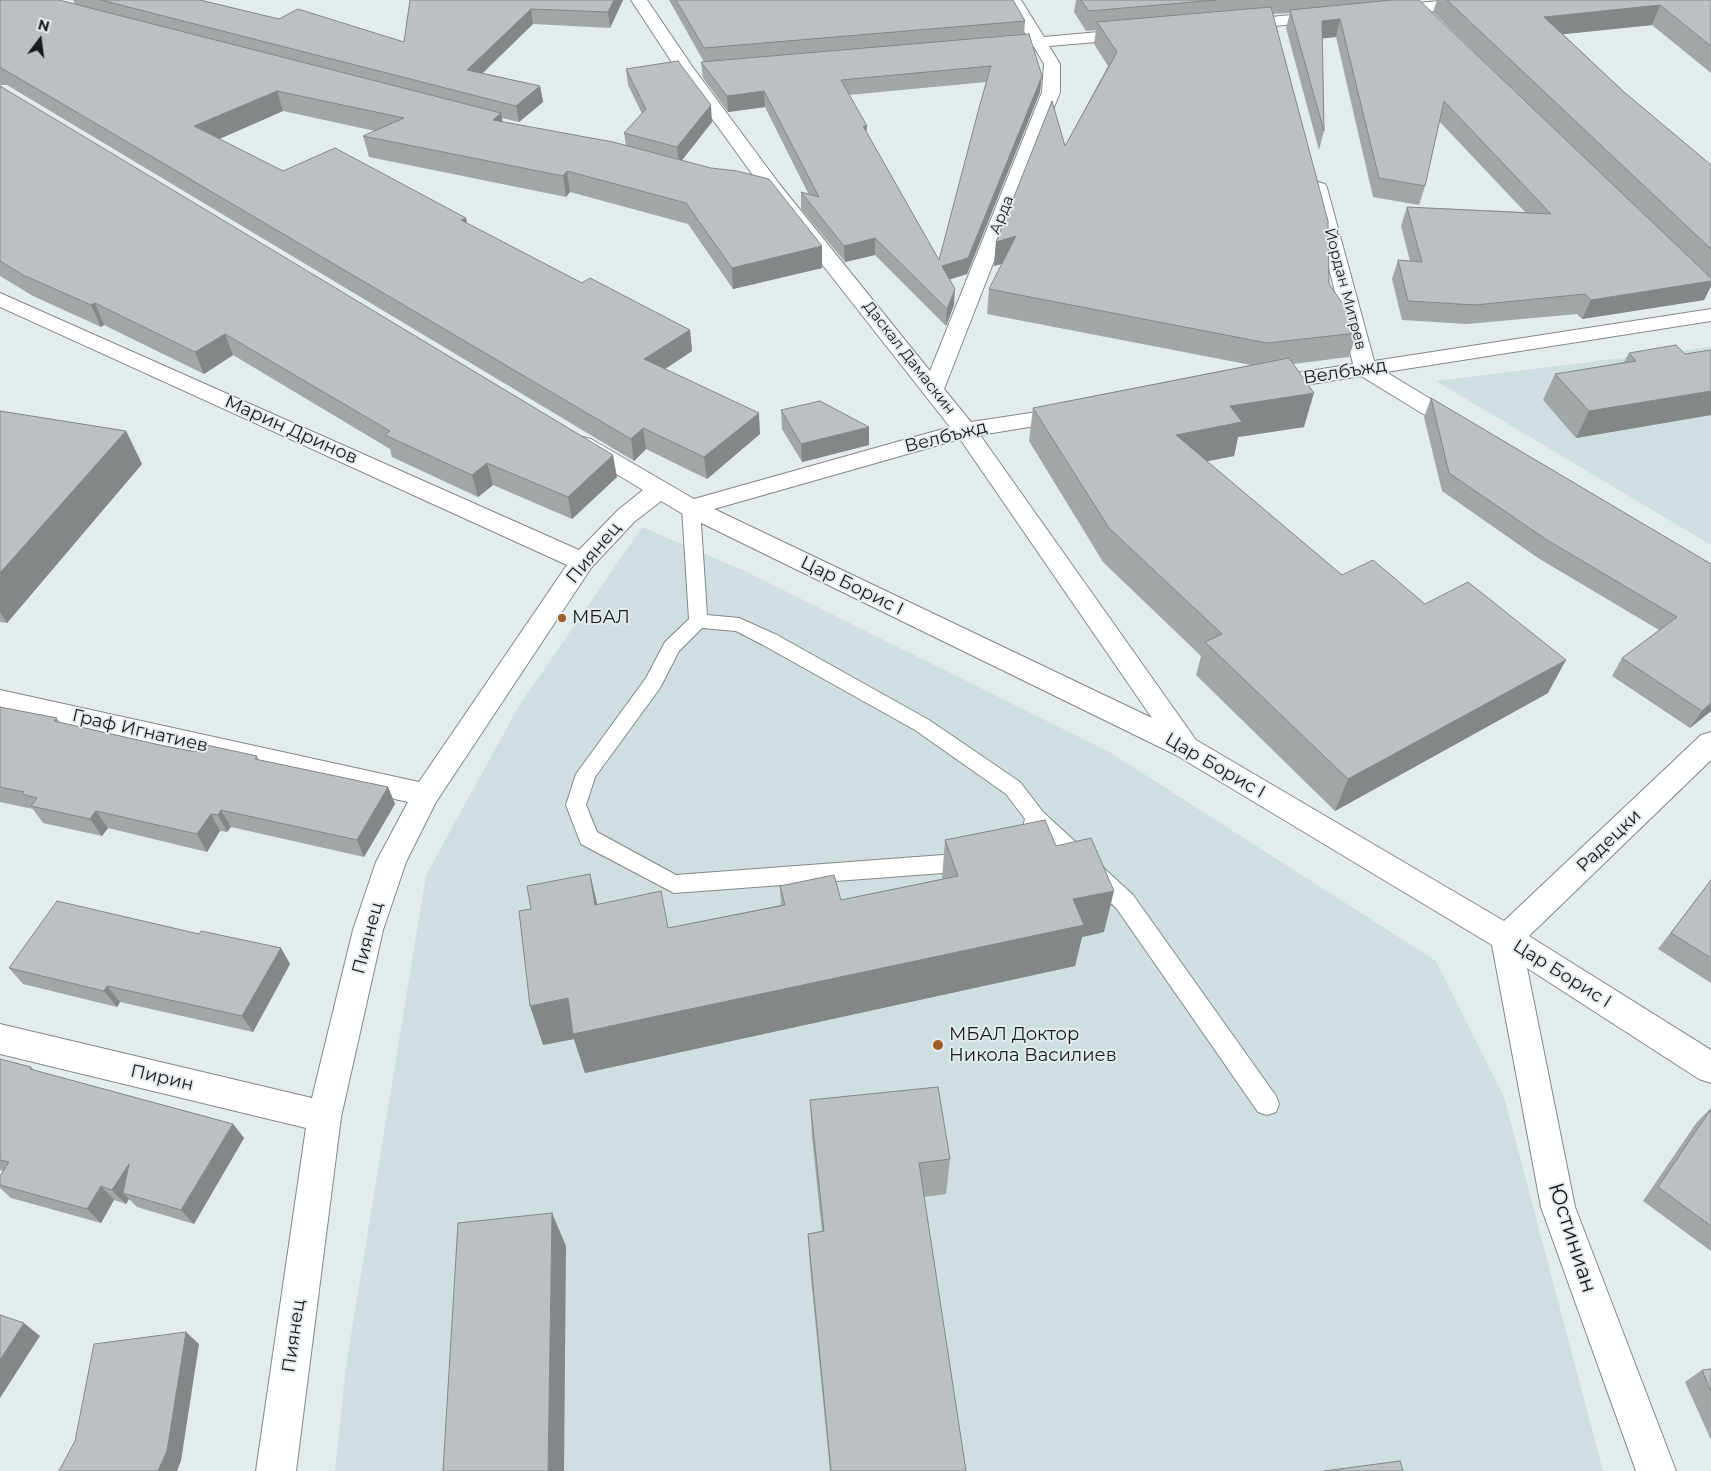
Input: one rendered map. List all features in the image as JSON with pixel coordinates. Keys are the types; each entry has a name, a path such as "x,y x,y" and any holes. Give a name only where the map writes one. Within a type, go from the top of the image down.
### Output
{"street":[{"name":"Даскал Дамаскин","path":"640,0 687,72 773,189 934,388 965,430 1186,747"},
{"name":"Арда","path":"934,388 1050,92 1052,64 1013,0"},
{"path":"1370,13 1413,4 1495,0"},
{"path":"1413,4 1432,22"},
{"path":"1226,26 1278,32 1342,16"},
{"path":"980,47 1147,33"},
{"path":"687,72 706,71"},
{"name":"Йордан Митрев","path":"1313,167 1366,369 1475,435"},
{"path":"746,186 773,189"},
{"name":"Марин Дринов","path":"0,299 582,562"},
{"name":"Велбъжд","path":"1248,387 1711,316"},
{"name":"Велбъжд","path":"690,508 965,430 1092,410"},
{"name":"Цар Борис I","path":"566,434 690,508 1186,747 1506,938 1711,1068"},
{"name":"Пиянец","path":"276,1471 324,1117 368,930 390,862 426,795 582,562 626,516 659,490"},
{"name":"Граф Игнатиев","path":"0,700 426,795"},
{"name":"Радецки","path":"1506,938 1711,743"},
{"name":"Юстиниан","path":"1506,938 1558,1207 1656,1471"},
{"name":"Пирин","path":"0,1039 324,1117"}],"lane":[{"path":"690,508 696,562 698,621 672,647 653,683 586,774 576,805 588,838 674,884 1001,858 1029,848 1036,818"},
{"path":"698,621 739,625 778,645 922,724 1013,788 1036,818 1125,902 1267,1104"}],"shaded area":[{"path":"1711,347 1711,545 1436,381"},
{"name":"МБАЛ Доктор Никола Василиев","path":"642,527 747,572 1111,753 1436,961 1504,1097 1603,1471 335,1471 346,1366 426,875 519,706"}],"building":[{"path":"0,0 59,0 501,113 493,120 613,142 711,168 737,171 769,179 822,246 732,268 686,203 567,171 563,176 363,136 404,118 277,91 194,126 283,171 335,148 466,218 461,220 582,283 590,278 690,330 644,359 759,413 704,457 643,428 631,439 0,67"},
{"path":"101,0 200,0 279,19 298,9 404,42 410,0 614,0 608,12 531,9 467,70 540,86 516,106"},
{"path":"676,0 1013,0 1025,21 704,48"},
{"path":"1081,0 1216,0 1089,11"},
{"path":"1392,0 1419,0 1711,278 1711,281 1591,300 1585,294 1475,305 1408,301 1398,260 1422,262 1407,207 1551,214 1444,101 1425,186 1379,178 1340,19 1322,21 1324,131 1290,10"},
{"path":"1447,0 1711,0 1711,46 1660,5 1544,17 1624,92 1711,165 1711,249"},
{"path":"1271,7 1328,221 1329,284 1353,318 1357,333 1267,343 989,289 1016,236 996,242 1052,101 1065,146 1117,52 1097,22"},
{"path":"1029,34 1042,76 968,258 942,266 955,289 947,309 875,238 844,246 801,192 819,197 764,91 727,96 701,62","holes":["991,66 939,260 863,126 867,126 841,80"]},
{"path":"678,61 711,105 677,147 624,133 646,109 626,69"},
{"path":"0,86 613,455 568,497 487,463 472,475 385,435 390,431 225,334 195,352 95,303 91,305 23,275 0,261"},
{"path":"1676,345 1685,354 1711,350 1711,391 1589,411 1555,374 1636,361 1629,353"},
{"path":"1289,358 1314,393 1230,406 1242,422 1176,435 1342,575 1373,560 1425,604 1468,582 1566,660 1348,779 1205,642 1222,634 1109,528 1033,408"},
{"path":"1431,398 1711,564 1711,703 1702,711 1622,658 1677,617 1547,540 1449,473"},
{"path":"820,401 869,427 801,444 781,410"},
{"path":"0,411 126,431 0,573"},
{"path":"0,707 57,718 54,721 160,745 196,752 202,744 257,756 255,759 388,787 357,840 221,810 218,815 211,814 197,834 96,811 90,819 31,806 37,798 22,794 24,792 0,787"},
{"path":"1045,820 1056,846 1091,838 1114,891 1073,899 1084,925 573,1034 568,998 530,1006 519,911 531,909 527,886 590,874 595,905 661,891 668,928 785,905 780,886 834,875 841,900 958,876 945,840"},
{"path":"1711,880 1711,958 1671,933"},
{"path":"57,901 199,934 201,931 281,948 242,1016 107,986 104,991 9,968"},
{"path":"0,1059 31,1067 30,1069 233,1124 181,1210 123,1193 129,1164 112,1190 101,1186 87,1209 0,1185 0,1176 9,1162 0,1160"},
{"path":"938,1087 950,1159 919,1163 966,1471 831,1471 808,1234 824,1231 810,1100"},
{"path":"1711,1109 1711,1226 1658,1187"},
{"path":"552,1213 548,1471 443,1471 458,1223"},
{"path":"0,1315 24,1323 0,1360"},
{"path":"186,1332 167,1451 158,1471 59,1471 75,1441 94,1344"},
{"path":"1711,1369 1711,1391 1702,1370"},
{"path":"1400,1461 1403,1471 1324,1471"}],"place":[{"name":"МБАЛ","path":"562,618"},
{"name":"МБАЛ Доктор Никола Василиев","path":"938,1045"}]}
